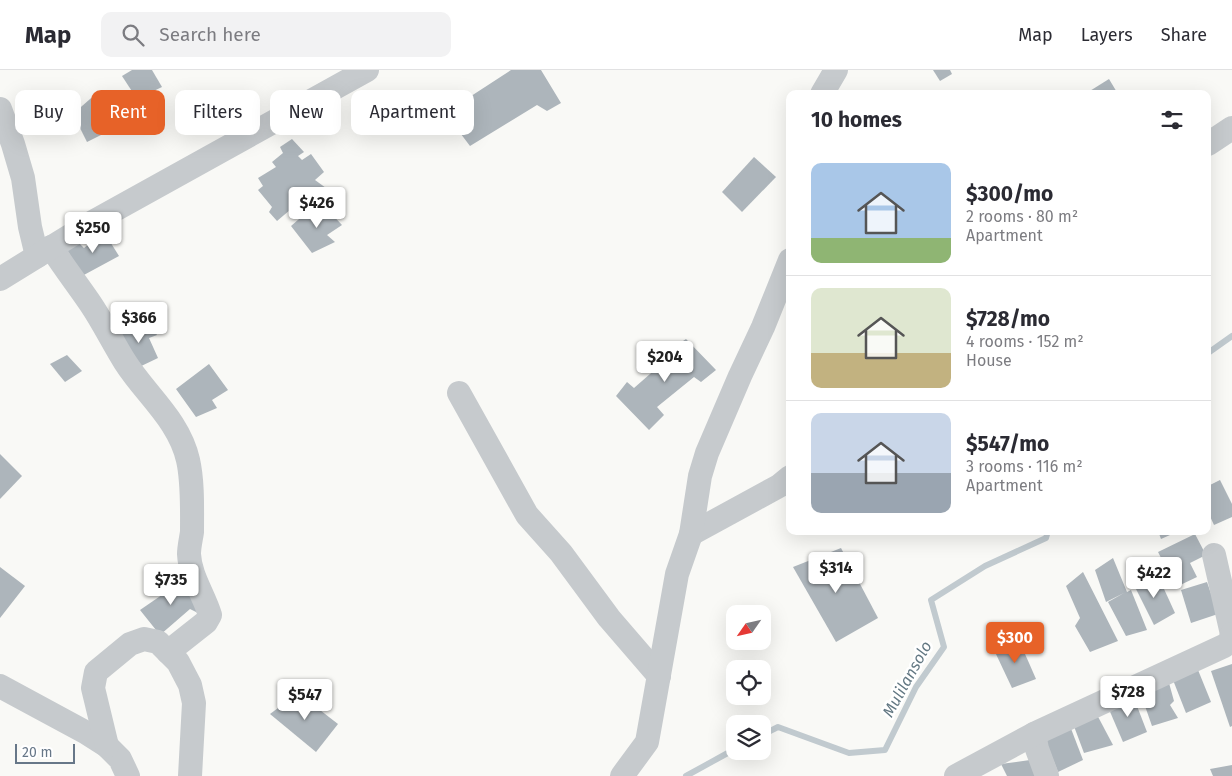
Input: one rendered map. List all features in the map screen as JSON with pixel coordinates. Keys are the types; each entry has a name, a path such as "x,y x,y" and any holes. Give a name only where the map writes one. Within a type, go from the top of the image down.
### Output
{"street":[{"path":"0,279 332,79 367,70"},
{"path":"824,90 836,70"},
{"path":"0,109 23,178 30,227 44,251 67,272 90,303 125,362 143,387 166,413 179,434 188,460 192,533 189,553 191,568 210,615 206,622 168,652"},
{"path":"1211,142 1232,128"},
{"path":"622,776 647,742 677,574 691,534 700,476 707,453 786,270"},
{"path":"459,393 527,515 561,553 609,618 659,676"},
{"path":"691,534 786,480"},
{"path":"956,776 1034,734 1230,642 1232,634 1214,556"},
{"path":"107,746 93,688 96,672 130,644 144,639 158,642 178,662 190,685 194,703 190,776"},
{"path":"0,686 107,746 120,759 128,776"},
{"path":"1034,734 1046,776"}],"building":[{"path":"132,70 152,70 162,87 156,90 131,90 122,76"},
{"path":"511,70 541,70 561,103 547,111 537,105 470,146 462,135 474,135 474,94"},
{"path":"933,70 950,70 952,74 940,81"},
{"path":"1109,79 1116,90 1091,90"},
{"path":"91,98 91,135 101,135 87,142 81,130 81,107"},
{"path":"292,139 304,152 298,156 302,160 311,154 324,172 315,180 326,188 312,197 316,203 303,211 297,204 277,221 269,212 272,207 258,190 263,186 258,178 276,167 272,162 283,153 280,147"},
{"path":"754,157 776,177 742,212 722,192"},
{"path":"325,207 342,225 327,235 335,242 312,253 291,226 306,213 309,216"},
{"path":"104,232 119,256 82,276 66,248 79,243 84,248"},
{"path":"146,317 157,335 149,338 158,358 135,369 116,338"},
{"path":"686,339 716,370 701,382 694,377 657,407 664,415 649,430 616,396 627,382 634,388 674,353 671,349"},
{"path":"67,355 82,371 65,382 50,364"},
{"path":"209,364 228,390 212,400 217,408 196,417 176,389"},
{"path":"0,454 22,476 0,499"},
{"path":"1220,480 1232,504 1232,517 1214,525 1211,518 1211,484"},
{"path":"1160,535 1170,535 1161,539"},
{"path":"1196,535 1206,555 1190,563 1197,577 1176,587 1158,552"},
{"path":"841,548 878,618 836,642 793,567"},
{"path":"1113,558 1127,592 1131,590 1147,630 1126,636 1108,602 1124,593 1106,602 1095,570"},
{"path":"0,567 25,586 0,618"},
{"path":"1083,572 1118,641 1090,652 1075,626 1080,618 1066,586"},
{"path":"177,576 205,608 198,613 190,609 160,635 140,610 172,588 170,583"},
{"path":"1159,578 1175,613 1154,625 1131,579"},
{"path":"1207,582 1218,614 1191,623 1181,590"},
{"path":"1018,638 1036,679 1012,688 995,652"},
{"path":"1232,664 1232,726 1230,727 1211,671"},
{"path":"1196,665 1211,702 1186,713 1173,680"},
{"path":"1169,683 1174,701 1170,705 1178,718 1152,726 1139,689"},
{"path":"298,693 338,724 316,752 270,714"},
{"path":"1132,693 1147,732 1123,742 1108,707"},
{"path":"1095,711 1113,745 1084,753 1072,721"},
{"path":"1070,726 1083,760 1058,772 1043,734"},
{"path":"1030,760 1036,776 1007,776 1001,764"},
{"path":"1232,765 1232,776 1213,776 1210,769"}],"waterway":[{"name":"Mulilansolo","path":"1211,351 1232,336"},
{"name":"Mulilansolo","path":"771,730 778,727 849,753 885,750 916,687 944,647 931,600 985,566 1046,538 1047,535"},
{"name":"Mulilansolo","path":"686,776 726,754"}]}
